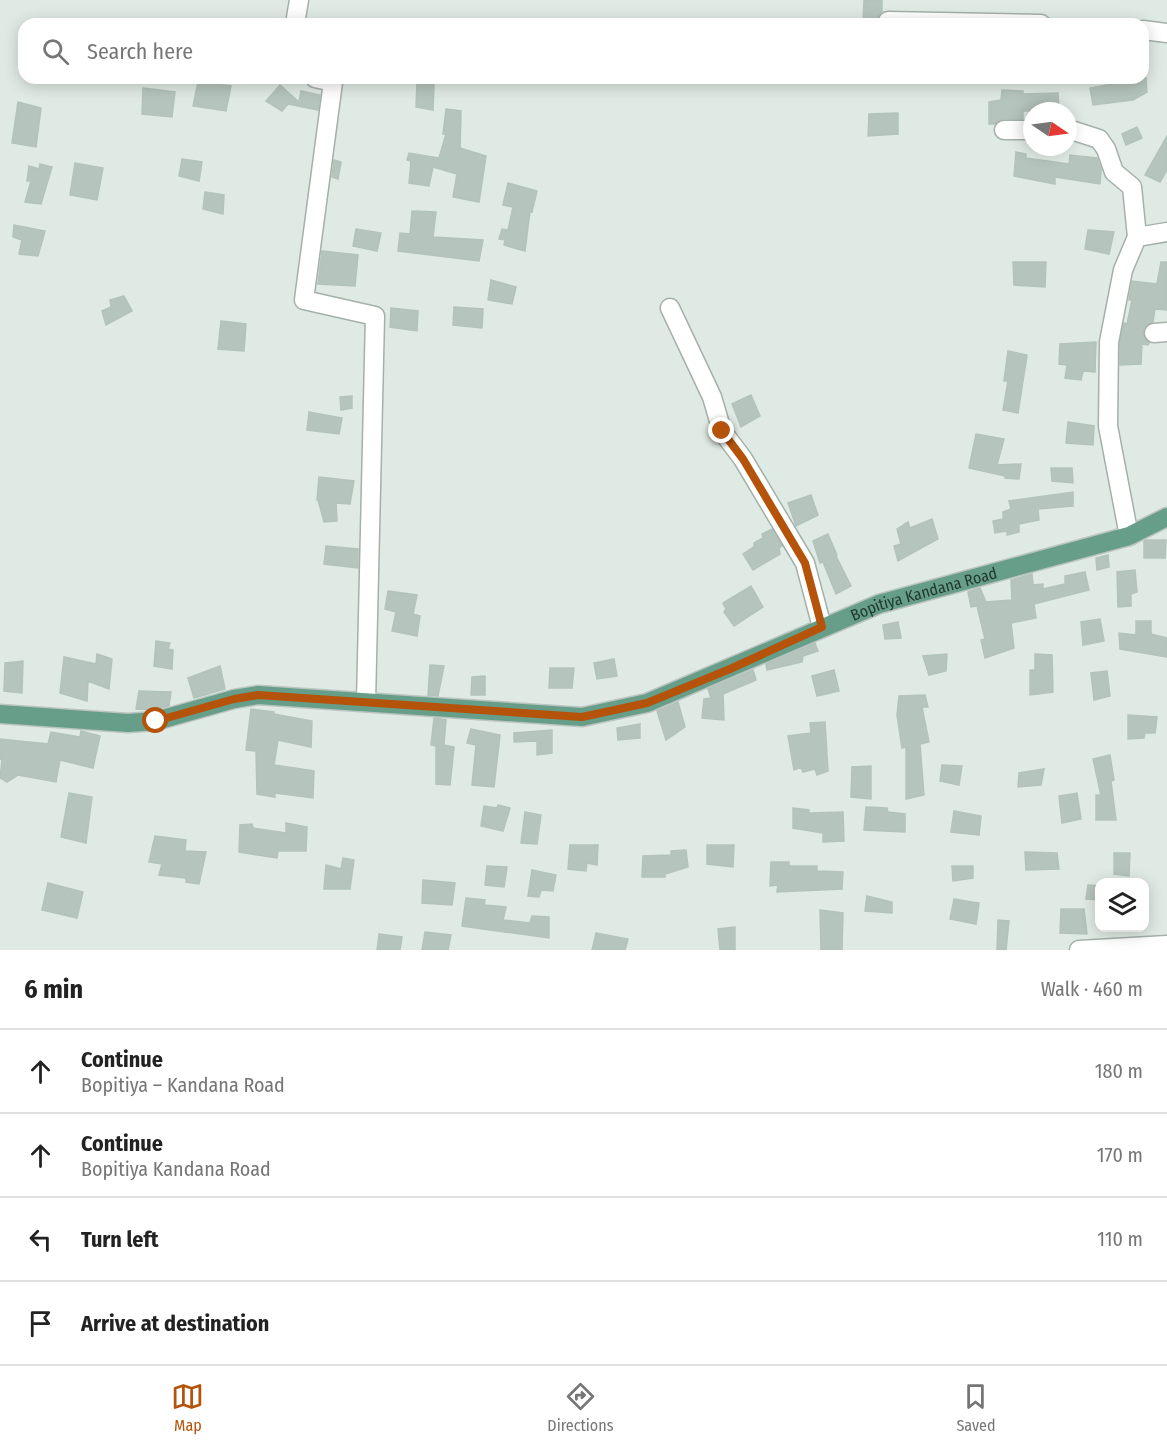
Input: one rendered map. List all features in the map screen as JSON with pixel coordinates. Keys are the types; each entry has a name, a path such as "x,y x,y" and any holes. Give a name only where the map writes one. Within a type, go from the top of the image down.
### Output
{"main road":[{"name":"Bopitiya Kandana Road","path":"0,714 128,723 156,721 234,699 258,695 582,717 647,703 879,604 1129,536 1167,517"}],"street":[{"path":"296,18 299,0"},
{"path":"1149,31 1167,33"},
{"path":"333,84 304,300 375,316 366,702"},
{"path":"1004,130 1023,130"},
{"path":"1077,132 1099,140 1106,149 1114,172 1132,187 1137,237 1123,270 1109,342 1108,426 1129,536"},
{"path":"1137,237 1167,232"},
{"path":"670,308 712,397 722,431 743,459 805,563 822,627"},
{"path":"1079,950 1167,945"}],"building":[{"path":"864,0 882,0 882,11 878,18 863,18"},
{"path":"198,84 231,86 226,111 193,106"},
{"path":"417,84 434,84 433,110 416,107"},
{"path":"1112,84 1146,84 1147,92 1133,100 1093,105 1090,88"},
{"path":"280,85 299,102 301,91 320,95 318,110 288,104 282,111 266,101"},
{"path":"143,88 175,92 172,117 142,114"},
{"path":"1002,90 1023,91 1023,94 1058,93 1058,102 1023,102 1023,119 1003,119 995,124 989,124 989,102 1001,100"},
{"path":"18,102 41,108 36,147 12,143"},
{"path":"446,109 461,111 460,148 486,156 479,202 453,197 457,174 433,167 429,186 409,183 411,161 407,160 409,153 439,158 446,134 443,134"},
{"path":"898,113 898,134 868,136 869,114"},
{"path":"1137,127 1142,138 1126,145 1122,134"},
{"path":"1167,136 1167,170 1160,182 1145,175"},
{"path":"1016,152 1023,153 1026,158 1069,164 1070,156 1097,158 1101,169 1100,184 1055,177 1055,184 1014,176"},
{"path":"182,159 202,162 199,181 179,176"},
{"path":"334,160 341,162 338,179 332,177"},
{"path":"75,163 103,168 97,200 70,195"},
{"path":"40,164 52,167 41,204 25,202 31,181 27,181 29,166 39,169"},
{"path":"508,183 537,191 532,212 530,211 525,251 504,245 505,240 499,239 502,229 508,230 513,207 503,205"},
{"path":"205,192 224,195 223,214 203,209"},
{"path":"412,211 436,212 433,237 483,240 479,261 398,251 400,233 410,234"},
{"path":"14,225 45,231 38,256 19,254 22,240 13,237"},
{"path":"356,229 381,233 377,251 353,246"},
{"path":"1088,230 1114,232 1109,254 1085,249"},
{"path":"322,251 358,255 355,286 318,284"},
{"path":"1013,262 1046,262 1045,287 1014,285"},
{"path":"1161,262 1167,262 1167,310 1155,309 1153,322 1144,328 1143,334 1149,343 1148,345 1142,344 1141,364 1120,365 1120,342 1132,300 1129,300 1132,281 1157,284"},
{"path":"491,280 516,287 512,304 488,300"},
{"path":"124,296 132,311 106,325 102,311 111,307 110,300"},
{"path":"454,307 483,309 482,328 453,325"},
{"path":"391,308 418,311 417,331 390,327"},
{"path":"221,321 246,324 244,351 218,349"},
{"path":"1096,342 1095,372 1083,371 1081,380 1065,378 1067,365 1059,364 1060,344"},
{"path":"1008,351 1027,355 1018,413 1003,410 1008,381 1004,381"},
{"path":"751,395 760,416 741,427 732,404"},
{"path":"352,396 352,408 341,410 340,397"},
{"path":"309,412 342,418 339,434 307,430"},
{"path":"1068,422 1094,426 1093,445 1066,443"},
{"path":"976,434 1004,439 997,465 1021,464 1019,479 1005,478 1005,476 969,468"},
{"path":"1051,468 1072,468 1073,483 1052,481"},
{"path":"319,477 354,481 350,504 336,503 337,521 324,522 317,500"},
{"path":"1073,492 1073,506 1038,509 1039,520 1019,524 1019,532 1007,535 1007,531 995,533 993,521 1003,519 1003,512 1011,509 1009,501"},
{"path":"811,495 818,515 796,526 788,503"},
{"path":"932,519 938,539 898,561 894,546 901,544 897,529 908,522 910,528"},
{"path":"772,529 782,546 779,548 780,554 753,570 743,554 763,538 762,534"},
{"path":"828,534 851,586 836,594 823,562 820,563 813,541"},
{"path":"1166,540 1165,558 1144,558 1144,541"},
{"path":"326,546 358,549 358,568 324,564"},
{"path":"1108,555 1109,567 1097,570 1096,558"},
{"path":"1135,570 1137,592 1131,594 1131,606 1118,607 1117,572"},
{"path":"1085,572 1089,590 1034,604 1036,618 1011,623 1014,648 985,658 981,640 985,639 977,606 971,607 968,592 980,588 986,602 1012,600 1011,580 1032,574 1033,585 1043,584 1043,589 1065,584 1065,576"},
{"path":"751,586 763,607 734,626 724,612 726,609 723,603"},
{"path":"388,591 417,595 413,614 420,616 417,636 392,631 396,612 385,609"},
{"path":"1100,619 1104,641 1083,645 1081,622"},
{"path":"1136,621 1151,621 1151,634 1167,638 1167,657 1120,649 1119,633 1136,635"},
{"path":"898,622 901,638 885,639 883,625"},
{"path":"156,641 170,643 168,649 173,650 172,669 154,666"},
{"path":"815,643 818,651 803,656 802,662 767,670 766,664"},
{"path":"97,654 112,659 109,689 88,681 87,701 60,693 64,657 96,664"},
{"path":"947,654 946,671 929,675 923,656"},
{"path":"1035,654 1052,655 1053,692 1030,695 1030,670 1035,670"},
{"path":"614,659 617,676 597,679 594,663"},
{"path":"23,661 22,693 4,691 5,663"},
{"path":"430,665 444,666 438,696 428,695"},
{"path":"220,666 225,689 194,698 188,678"},
{"path":"550,668 574,668 572,688 549,688"},
{"path":"753,670 756,680 723,694 724,720 702,718 704,699 711,698 708,689"},
{"path":"834,670 839,691 817,696 812,676"},
{"path":"1107,671 1110,696 1094,700 1091,673"},
{"path":"485,676 485,695 471,695 472,677"},
{"path":"139,691 171,692 169,706 155,710 136,709"},
{"path":"925,695 928,707 922,707 929,742 920,744 924,795 906,799 906,747 902,748 897,715 899,696"},
{"path":"678,702 685,727 666,740 657,711"},
{"path":"251,709 312,721 311,747 278,740 274,765 314,771 313,798 275,793 275,797 257,794 256,751 246,750"},
{"path":"1128,715 1157,717 1155,733 1145,733 1144,738 1128,739"},
{"path":"434,718 446,720 444,745 454,747 450,785 436,784 436,746 431,745"},
{"path":"825,722 828,771 817,775 815,769 803,772 801,767 794,770 788,736 811,733 810,723"},
{"path":"640,724 640,738 618,740 617,728"},
{"path":"471,729 500,735 494,787 472,785 476,745 467,743"},
{"path":"552,730 552,753 537,755 537,741 514,742 514,733"},
{"path":"81,731 100,736 93,768 60,760 56,782 18,775 7,782 0,778 2,760 0,759 0,739 48,744 51,732 80,737"},
{"path":"1110,755 1116,820 1096,820 1096,795 1101,795 1093,759"},
{"path":"942,765 962,766 959,785 940,781"},
{"path":"871,766 871,799 851,797 852,767"},
{"path":"1044,769 1041,785 1018,787 1019,773"},
{"path":"69,793 92,797 86,843 61,837"},
{"path":"1077,793 1081,819 1062,823 1059,796"},
{"path":"498,805 510,808 503,831 481,826 484,806 497,808"},
{"path":"866,807 887,808 888,812 905,814 905,832 864,830"},
{"path":"793,808 809,810 809,813 843,812 844,841 823,842 823,833 793,828"},
{"path":"954,811 981,816 979,835 951,832"},
{"path":"525,812 541,815 537,844 521,843"},
{"path":"286,823 307,827 306,851 278,851 277,858 239,852 240,825 252,824 253,828 286,833"},
{"path":"155,836 186,840 185,851 206,852 199,884 186,882 186,878 159,875 162,864 149,862"},
{"path":"570,845 598,845 597,865 587,863 586,871 568,869"},
{"path":"707,845 734,845 733,867 707,864"},
{"path":"686,850 688,867 665,874 665,877 642,877 643,856 671,855 671,851"},
{"path":"1025,852 1057,853 1059,869 1026,870"},
{"path":"1114,853 1130,853 1129,876 1114,874"},
{"path":"343,858 354,860 350,889 324,889 326,865 341,869"},
{"path":"771,862 789,862 789,866 817,866 817,871 843,872 842,889 777,892 778,885 770,886"},
{"path":"487,866 507,867 504,887 485,885"},
{"path":"952,866 973,866 973,878 953,881"},
{"path":"532,870 556,875 553,891 541,890 539,897 528,896"},
{"path":"423,880 455,883 452,905 422,903"},
{"path":"48,883 83,892 77,918 42,910"},
{"path":"1088,885 1095,886 1095,900 1086,899"},
{"path":"867,896 892,902 892,913 865,911"},
{"path":"466,898 485,900 484,905 506,907 503,920 530,923 532,916 549,917 549,938 462,926"},
{"path":"954,899 979,903 976,924 950,919"},
{"path":"1061,909 1084,909 1087,934 1060,933"},
{"path":"820,910 843,913 842,950 821,950"},
{"path":"998,920 1009,921 1006,950 997,950"},
{"path":"735,927 735,950 720,950 718,929"},
{"path":"425,932 451,935 448,950 422,950"},
{"path":"596,933 628,939 625,950 592,950"},
{"path":"379,934 402,937 400,950 377,950"}],"route":[{"path":"156,721 234,699 258,695 582,717 647,703 730,669 822,627 805,563 743,459 722,431"}]}
